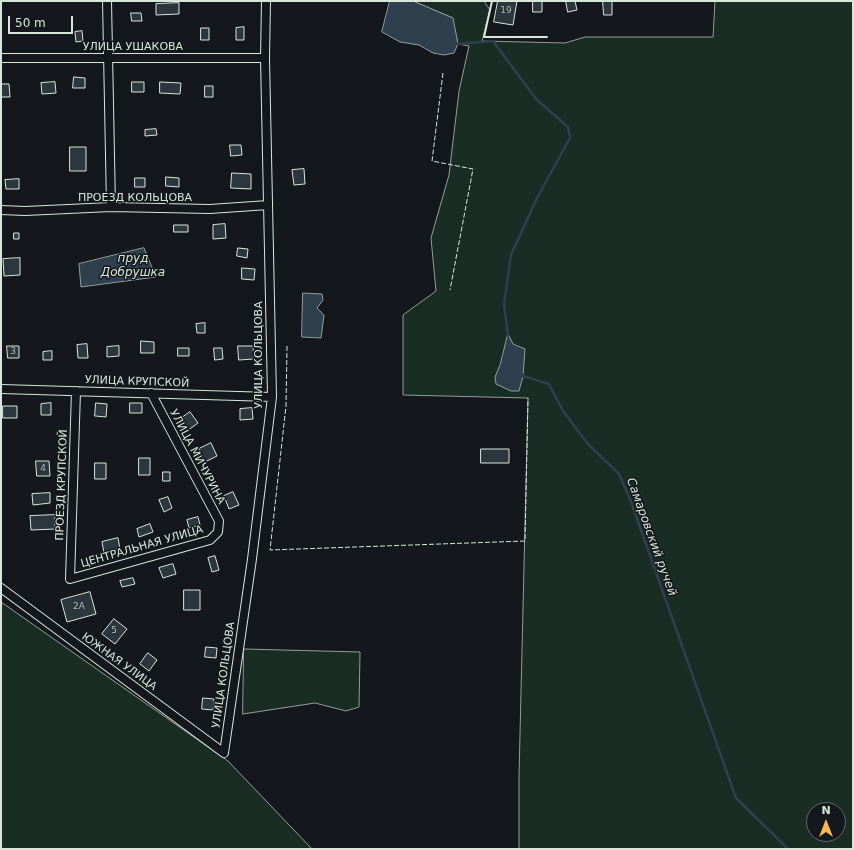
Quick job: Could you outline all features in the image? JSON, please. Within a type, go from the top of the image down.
[{"type":"street","points":[[107,1],[111,207]]},
{"type":"street","name":"УЛИЦА КОЛЬЦОВА","points":[[224,753],[252,559],[272,397],[265,58],[266,1]]},
{"type":"street","name":"УЛИЦА УШАКОВА","points":[[1,58],[265,58]]},
{"type":"street","name":"ПРОЕЗД КОЛЬЦОВА","points":[[1,210],[26,211],[111,207],[210,209],[268,205]]},
{"type":"street","name":"УЛИЦА КРУПСКОЙ","points":[[1,389],[272,397]]},
{"type":"street","name":"ПРОЕЗД КРУПСКОЙ","points":[[70,579],[76,391]]},
{"type":"street","name":"УЛИЦА МИЧУРИНА","points":[[151,394],[219,521],[218,532]]},
{"type":"street","name":"ЦЕНТРАЛЬНАЯ УЛИЦА","points":[[70,579],[210,540],[218,532]]},
{"type":"street","name":"ЮЖНАЯ УЛИЦА","points":[[1,588],[224,753]]},
{"type":"green space","points":[[413,1],[484,1],[490,10],[482,41],[565,43],[585,37],[713,37],[715,1],[853,1],[853,849],[519,849],[519,776],[528,398],[403,395],[403,315],[436,291],[431,238],[449,175],[459,91],[469,46],[458,44],[452,18]]},
{"type":"green space","points":[[1,602],[228,761],[312,849],[1,849]]},
{"type":"green space","points":[[244,649],[360,652],[359,707],[346,711],[315,703],[243,714]]},
{"type":"water","points":[[390,1],[413,1],[453,18],[458,44],[454,53],[444,55],[433,53],[419,45],[400,42],[382,32]]},
{"type":"water","name":"пруд Добрушка","points":[[144,248],[156,277],[81,287],[79,264]]},
{"type":"water","points":[[303,293],[322,294],[323,300],[317,308],[324,315],[321,338],[302,337]]},
{"type":"water","points":[[508,334],[513,344],[525,349],[523,376],[519,391],[511,391],[496,384],[495,377],[500,365]]},
{"type":"building","points":[[498,1],[517,1],[513,25],[494,22]]},
{"type":"building","points":[[533,1],[542,1],[542,12],[533,12]]},
{"type":"building","points":[[566,1],[575,1],[577,10],[568,12]]},
{"type":"building","points":[[603,1],[612,1],[612,15],[604,15]]},
{"type":"building","points":[[179,3],[179,14],[156,15],[156,4]]},
{"type":"building","points":[[131,13],[141,13],[142,21],[132,21]]},
{"type":"building","points":[[244,27],[244,40],[236,40],[236,28]]},
{"type":"building","points":[[201,28],[209,28],[209,40],[201,40]]},
{"type":"building","points":[[82,31],[83,41],[76,42],[75,32]]},
{"type":"building","points":[[74,77],[85,78],[85,88],[73,88]]},
{"type":"building","points":[[55,82],[56,93],[42,94],[41,83]]},
{"type":"building","points":[[132,82],[144,82],[144,92],[132,92]]},
{"type":"building","points":[[160,82],[181,83],[180,94],[160,93]]},
{"type":"building","points":[[1,84],[9,84],[10,97],[1,97]]},
{"type":"building","points":[[205,86],[213,86],[213,97],[205,97]]},
{"type":"building","points":[[156,129],[157,135],[145,136],[145,130]]},
{"type":"building","points":[[230,145],[241,145],[242,155],[231,156]]},
{"type":"building","points":[[70,147],[86,147],[86,171],[70,171]]},
{"type":"building","points":[[304,169],[305,184],[294,185],[292,170]]},
{"type":"building","points":[[232,173],[251,174],[251,189],[231,188]]},
{"type":"building","points":[[166,177],[179,178],[179,187],[166,186]]},
{"type":"building","points":[[135,178],[145,178],[145,187],[135,187]]},
{"type":"building","points":[[19,179],[19,189],[6,189],[5,180]]},
{"type":"building","points":[[225,224],[226,238],[213,239],[213,225]]},
{"type":"building","points":[[174,225],[188,225],[188,232],[174,232]]},
{"type":"building","points":[[14,233],[19,233],[19,239],[14,239]]},
{"type":"building","points":[[238,248],[248,249],[247,258],[237,256]]},
{"type":"building","points":[[20,258],[20,275],[4,276],[3,259]]},
{"type":"building","points":[[242,268],[255,269],[254,280],[242,279]]},
{"type":"building","points":[[205,323],[205,333],[197,333],[196,324]]},
{"type":"building","points":[[141,341],[154,342],[154,353],[141,353]]},
{"type":"building","points":[[87,344],[88,358],[78,358],[77,345]]},
{"type":"building","points":[[7,346],[19,346],[19,358],[8,358]]},
{"type":"building","points":[[119,346],[119,356],[107,357],[107,347]]},
{"type":"building","points":[[238,346],[253,346],[254,359],[239,360]]},
{"type":"building","points":[[178,348],[189,348],[189,356],[178,356]]},
{"type":"building","points":[[214,348],[222,348],[223,359],[215,360]]},
{"type":"building","points":[[52,351],[52,360],[43,360],[43,352]]},
{"type":"building","points":[[51,403],[51,415],[41,415],[41,404]]},
{"type":"building","points":[[96,403],[107,404],[106,417],[95,416]]},
{"type":"building","points":[[130,403],[142,403],[142,413],[130,413]]},
{"type":"building","points":[[3,406],[17,406],[17,418],[3,418]]},
{"type":"building","points":[[252,408],[253,419],[240,420],[240,409]]},
{"type":"building","points":[[190,412],[198,423],[187,431],[179,420]]},
{"type":"building","points":[[211,443],[217,456],[205,462],[199,449]]},
{"type":"building","points":[[481,449],[509,449],[509,463],[481,463]]},
{"type":"building","points":[[139,458],[150,458],[150,475],[139,475]]},
{"type":"building","points":[[36,461],[49,461],[50,476],[37,476]]},
{"type":"building","points":[[95,463],[106,463],[106,479],[95,479]]},
{"type":"building","points":[[163,472],[170,472],[170,481],[163,481]]},
{"type":"building","points":[[233,492],[239,505],[229,509],[224,496]]},
{"type":"building","points":[[50,493],[50,503],[33,505],[32,494]]},
{"type":"building","points":[[168,497],[172,508],[164,512],[159,500]]},
{"type":"building","points":[[55,515],[55,529],[31,530],[30,516]]},
{"type":"building","points":[[198,517],[200,525],[189,528],[187,520]]},
{"type":"building","points":[[150,524],[153,532],[139,537],[137,529]]},
{"type":"building","points":[[118,538],[120,549],[104,553],[102,542]]},
{"type":"building","points":[[215,556],[219,570],[212,572],[208,558]]},
{"type":"building","points":[[173,564],[176,574],[163,578],[159,568]]},
{"type":"building","points":[[133,578],[135,584],[122,587],[120,581]]},
{"type":"building","points":[[184,590],[200,590],[200,610],[184,610]]},
{"type":"building","points":[[90,592],[96,614],[67,622],[61,600]]},
{"type":"building","points":[[114,619],[127,629],[115,644],[102,634]]},
{"type":"building","points":[[206,647],[217,648],[216,658],[205,657]]},
{"type":"building","points":[[148,653],[157,660],[149,671],[140,664]]},
{"type":"building","points":[[203,698],[214,699],[213,710],[202,709]]},
{"type":"waterway","name":"Самаровский ручей","points":[[455,42],[458,44],[493,41],[536,99],[568,127],[570,138],[537,198],[511,255],[504,304],[508,336]]},
{"type":"waterway","name":"Самаровский ручей","points":[[522,374],[523,376],[549,384],[563,411],[588,444],[619,474],[630,499],[736,798],[788,849]]},
{"type":"fence","points":[[443,73],[432,161],[473,169],[450,290]]},
{"type":"fence","points":[[287,346],[286,406],[270,550],[525,541],[528,398]]},
{"type":"wall","points":[[492,1],[484,37],[547,37]]}]
